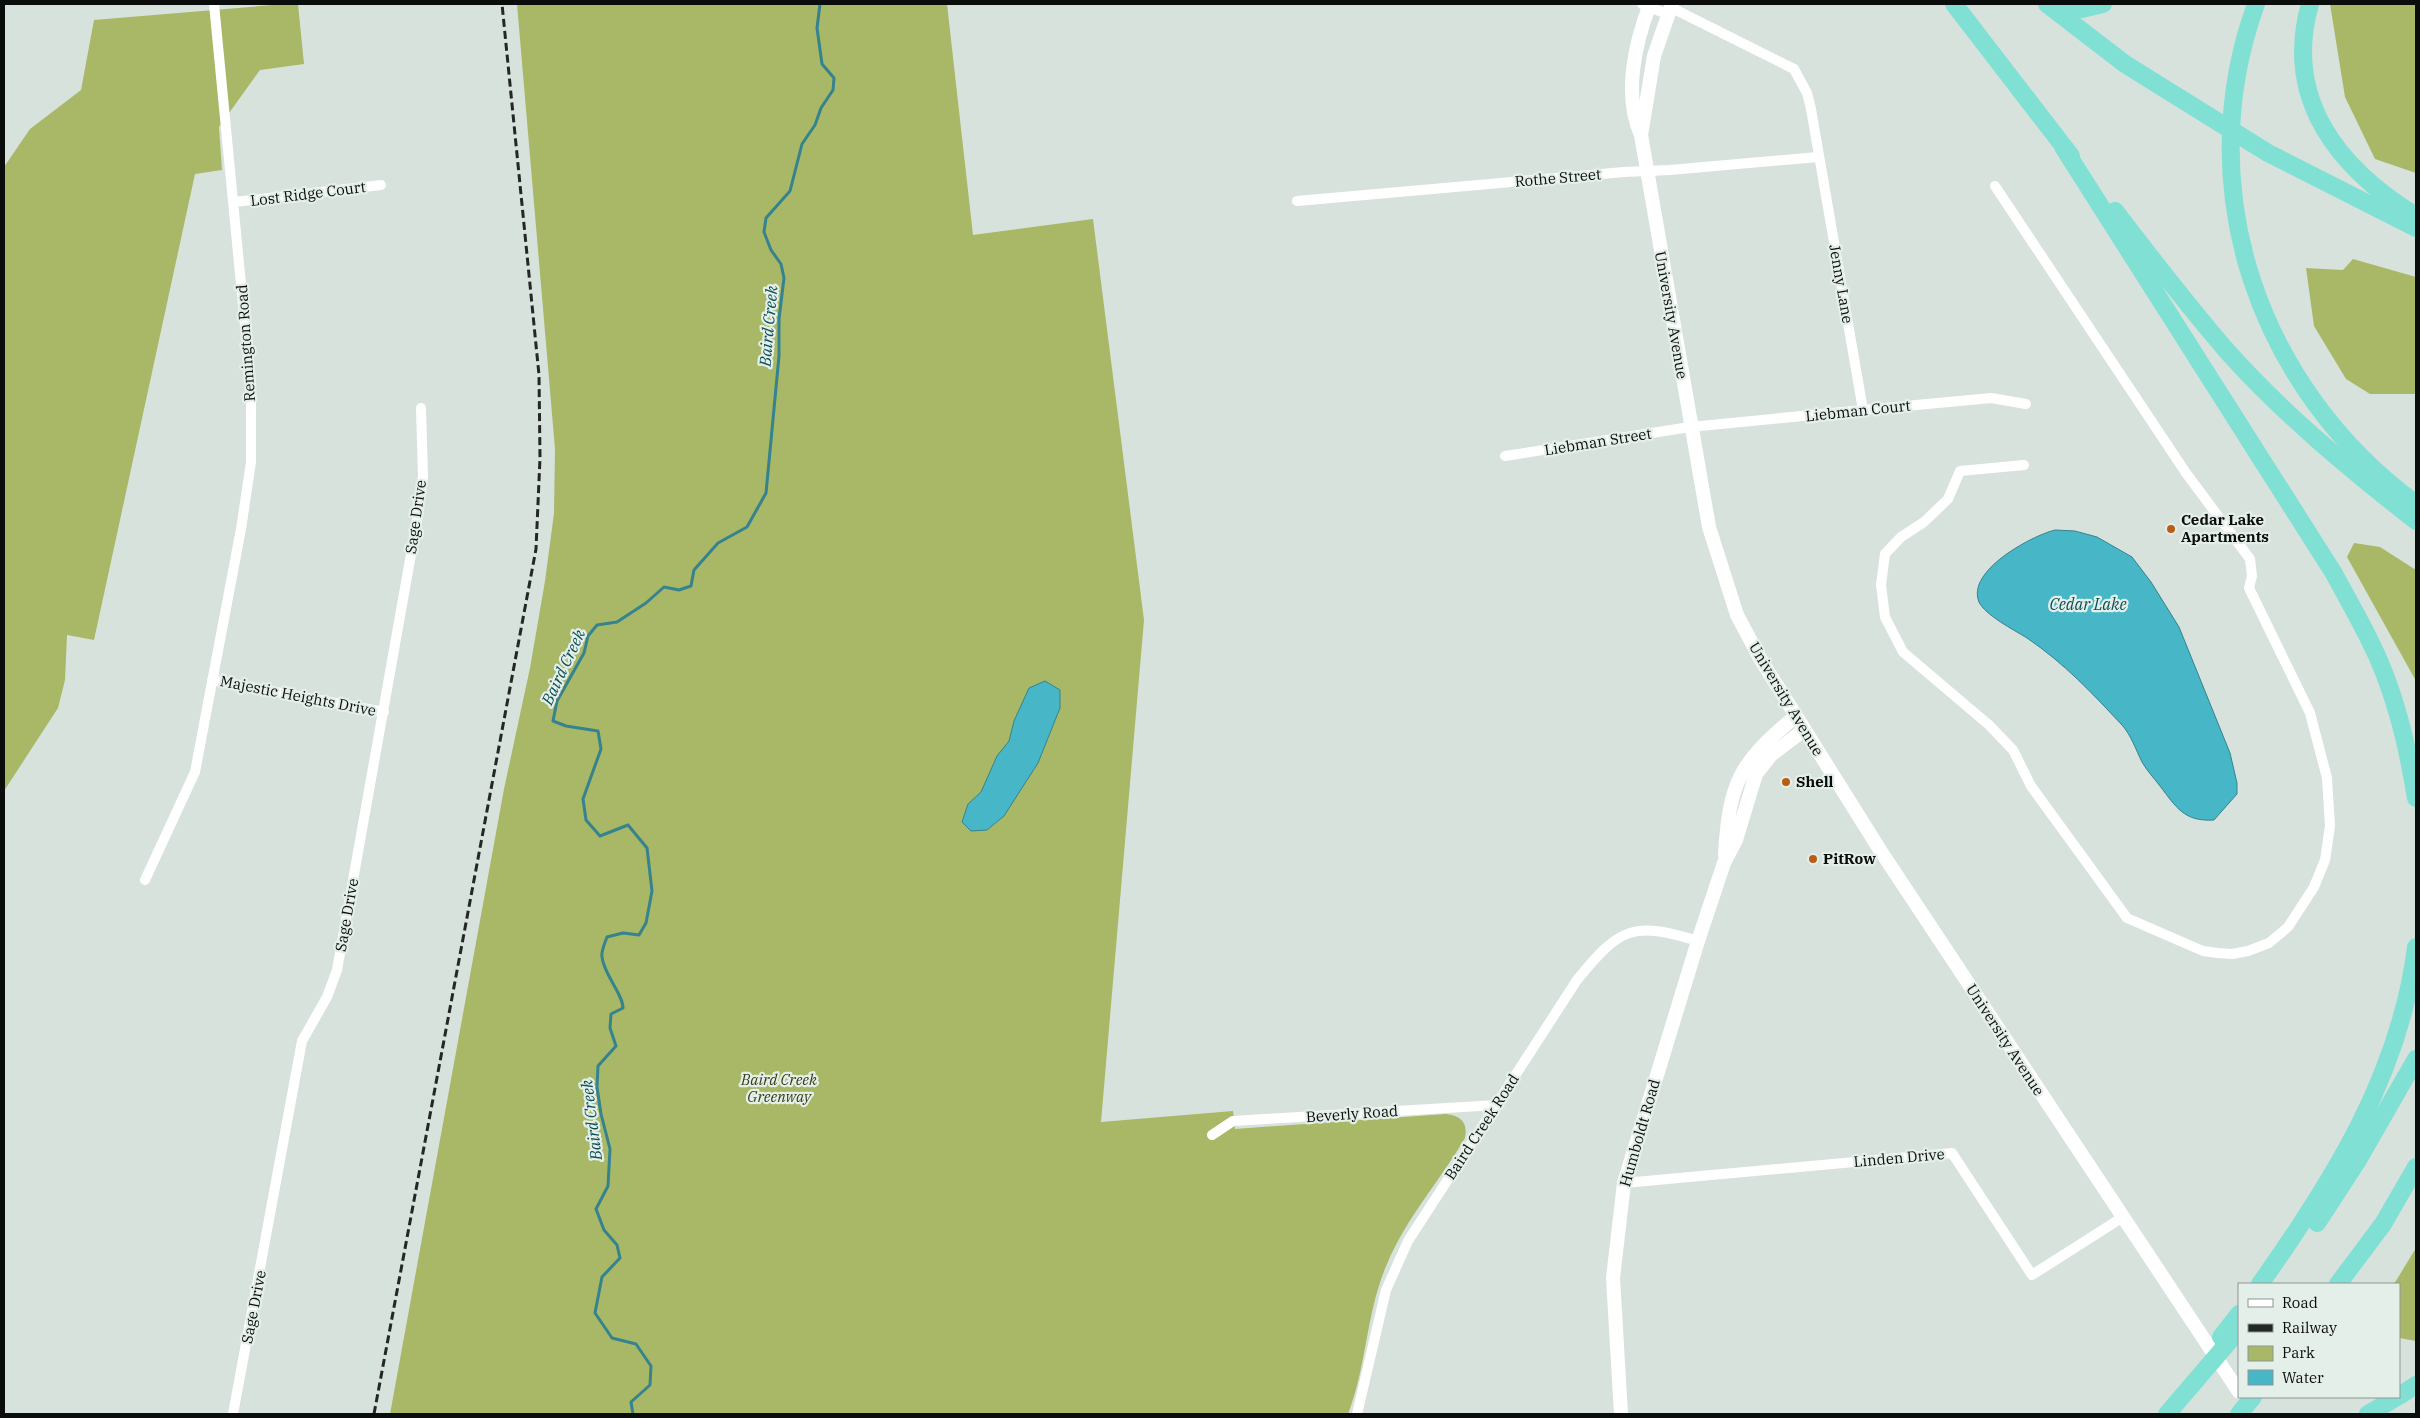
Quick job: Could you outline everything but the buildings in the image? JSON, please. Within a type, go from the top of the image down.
[{"type":"highway","points":[[1954,4],[2063,147],[2228,351],[2307,430],[2362,478],[2416,520]]},
{"type":"highway","points":[[2047,4],[2125,64],[2268,153],[2416,228]]},
{"type":"highway","points":[[2053,4],[2082,10],[2103,4]]},
{"type":"highway","points":[[2256,4],[2247,32],[2236,86],[2231,129],[2235,208],[2245,258],[2266,321],[2302,386],[2339,434],[2369,466],[2416,504]]},
{"type":"highway","points":[[2310,4],[2302,43],[2303,70],[2313,107],[2324,132],[2338,151],[2370,183],[2416,216]]},
{"type":"highway","points":[[2063,147],[2333,572],[2369,637],[2396,707],[2410,757],[2416,798]]},
{"type":"highway","points":[[2261,1283],[2315,1205],[2342,1161],[2370,1106],[2393,1049],[2410,983],[2416,946]]},
{"type":"highway","points":[[2275,1283],[2358,1160],[2416,1059]]},
{"type":"highway","points":[[2339,1283],[2383,1224],[2416,1167]]},
{"type":"highway","points":[[2167,1414],[2191,1387],[2196,1369],[2236,1325]]},
{"type":"highway","points":[[2400,1395],[2416,1385]]},
{"type":"highway","points":[[2239,1414],[2253,1398]]},
{"type":"highway","points":[[2368,1414],[2395,1398]]},
{"type":"main road","points":[[1641,135],[1635,119],[1633,89],[1638,44],[1647,5]]},
{"type":"main road","points":[[1641,135],[1654,56],[1670,8]]},
{"type":"main road","name":"University Avenue","points":[[1641,135],[1690,427],[1709,526],[1737,615],[1804,730],[1884,857],[2238,1390]]},
{"type":"main road","name":"Humboldt Road","points":[[1725,861],[1732,803],[1742,770],[1761,746],[1796,716]]},
{"type":"main road","name":"Humboldt Road","points":[[1622,1414],[1613,1278],[1624,1183],[1698,941],[1725,861],[1736,840],[1754,782],[1762,766],[1771,755],[1804,730]]},
{"type":"main road","points":[[2243,1398],[2253,1414]]},
{"type":"street","name":"Remington Road","points":[[145,880],[194,772],[241,529],[250,462],[251,388],[214,4]]},
{"type":"street","points":[[1647,5],[1670,8]]},
{"type":"street","name":"Jenny Lane","points":[[1670,8],[1794,69],[1807,93],[1812,109],[1818,157],[1863,410]]},
{"type":"street","name":"Rothe Street","points":[[1297,201],[1818,157]]},
{"type":"street","name":"Lost Ridge Court","points":[[234,202],[381,185]]},
{"type":"street","points":[[1995,186],[2186,473],[2250,559],[2252,576],[2249,588],[2310,713],[2327,778],[2330,826],[2326,860],[2314,887],[2288,927],[2269,943],[2248,951],[2232,954],[2203,952],[2128,918],[2031,786],[2013,750],[1989,724],[1903,652],[1884,617],[1881,585],[1885,554],[1901,537],[1924,522],[1948,499],[1960,471],[2024,466]]},
{"type":"street","name":"Liebman Court","points":[[1690,427],[1991,398],[2026,404]]},
{"type":"street","name":"Sage Drive","points":[[233,1414],[302,1041],[327,996],[337,970],[418,515],[422,476],[421,408]]},
{"type":"street","name":"Liebman Street","points":[[1505,456],[1690,427]]},
{"type":"street","name":"Majestic Heights Drive","points":[[212,680],[384,712]]},
{"type":"street","name":"Baird Creek Road","points":[[1357,1414],[1364,1394],[1378,1318],[1395,1267],[1408,1241],[1577,980],[1619,938],[1642,930],[1668,932],[1698,941]]},
{"type":"street","name":"Beverly Road","points":[[1212,1135],[1233,1121],[1496,1105]]},
{"type":"street","name":"Linden Drive","points":[[1624,1183],[1952,1153],[2032,1275],[2123,1217]]},
{"type":"green space","points":[[298,4],[304,64],[260,70],[219,127],[222,170],[195,174],[94,640],[67,635],[65,680],[58,708],[4,791],[4,167],[30,129],[81,90],[94,20]]},
{"type":"green space","name":"Baird Creek Greenway","points":[[517,4],[947,4],[973,235],[1093,219],[1144,620],[1101,1122],[1233,1111],[1235,1129],[1446,1114],[1456,1116],[1462,1121],[1466,1132],[1465,1138],[1413,1215],[1387,1264],[1370,1320],[1359,1377],[1348,1414],[390,1414],[504,789],[530,668],[545,581],[554,513],[555,449]]},
{"type":"green space","points":[[2330,4],[2416,4],[2416,173],[2375,159],[2345,97]]},
{"type":"green space","points":[[2353,259],[2416,277],[2416,394],[2370,394],[2346,379],[2314,326],[2306,268],[2343,270]]},
{"type":"green space","points":[[2354,543],[2380,547],[2416,570],[2416,681],[2347,557]]},
{"type":"green space","points":[[2416,1248],[2416,1341],[2400,1338],[2400,1283],[2395,1283]]},
{"type":"water","name":"Cedar Lake","points":[[2055,530],[2075,531],[2097,537],[2132,557],[2151,582],[2179,627],[2230,753],[2237,783],[2237,794],[2214,820],[2204,820],[2188,816],[2176,807],[2144,765],[2125,729],[2099,701],[2054,658],[2027,638],[1993,617],[1979,602],[1978,590],[1982,579],[1991,567],[2017,547],[2031,539]]},
{"type":"water","points":[[1045,681],[1060,690],[1060,708],[1038,763],[1004,816],[987,830],[971,831],[962,822],[968,804],[981,792],[997,756],[1009,741],[1014,721],[1029,688]]},
{"type":"waterway","name":"Baird Creek","points":[[633,1414],[631,1402],[650,1385],[651,1366],[636,1344],[612,1338],[595,1313],[602,1277],[620,1258],[617,1245],[604,1230],[596,1209],[608,1186],[610,1149],[601,1114],[597,1087],[598,1066],[616,1046],[610,1028],[611,1014],[623,1008],[620,997],[603,964],[603,950],[607,937],[623,933],[639,935],[646,923],[652,891],[647,848],[628,825],[600,836],[586,820],[583,799],[601,749],[598,731],[566,726],[553,721],[557,701],[584,653],[588,636],[597,625],[617,622],[646,603],[664,587],[679,590],[691,586],[694,570],[718,543],[747,527],[766,493],[779,356],[779,319],[784,278],[781,264],[771,250],[764,232],[766,218],[790,191],[802,144],[815,125],[821,108],[833,90],[834,78],[822,64],[817,28],[820,4]]},
{"type":"railway","points":[[374,1414],[536,549],[540,458],[539,375],[502,4]]},
{"type":"place","name":"Cedar Lake Apartments","points":[[2171,529]]},
{"type":"place","name":"Shell","points":[[1786,782]]},
{"type":"place","name":"PitRow","points":[[1813,859]]}]
